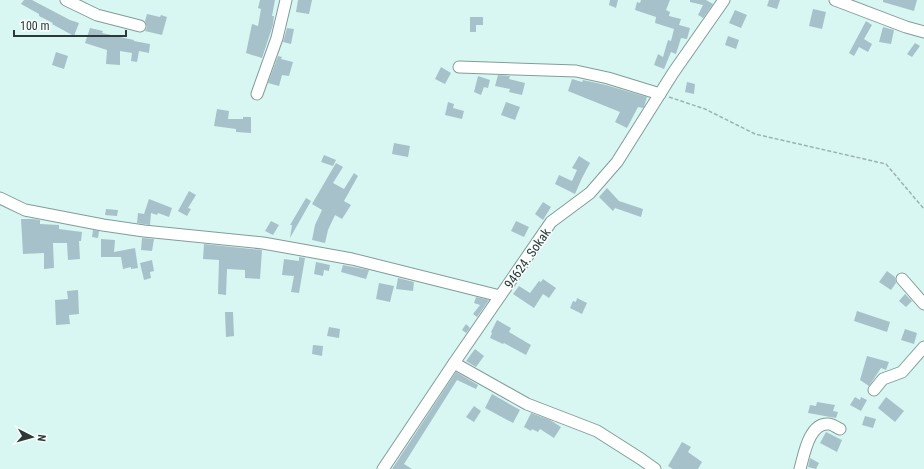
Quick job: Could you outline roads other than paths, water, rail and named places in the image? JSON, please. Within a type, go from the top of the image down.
[{"type":"street","points":[[66,0],[97,15],[140,26]]},
{"type":"street","points":[[257,94],[277,38],[286,0]]},
{"type":"street","name":"94624. Sokak","points":[[383,469],[551,222],[590,194],[617,162],[660,94],[724,0]]},
{"type":"street","points":[[834,0],[906,27],[924,32]]},
{"type":"street","points":[[459,67],[576,71],[608,78],[660,94]]},
{"type":"street","points":[[0,198],[25,210],[103,225],[144,231],[262,243],[352,259],[500,296]]},
{"type":"street","points":[[902,279],[924,304]]},
{"type":"street","points":[[874,390],[883,379],[902,372],[924,347]]},
{"type":"street","points":[[454,363],[527,404],[597,431],[642,459],[655,469]]},
{"type":"street","points":[[800,469],[810,435],[820,425],[830,424],[840,430]]}]
